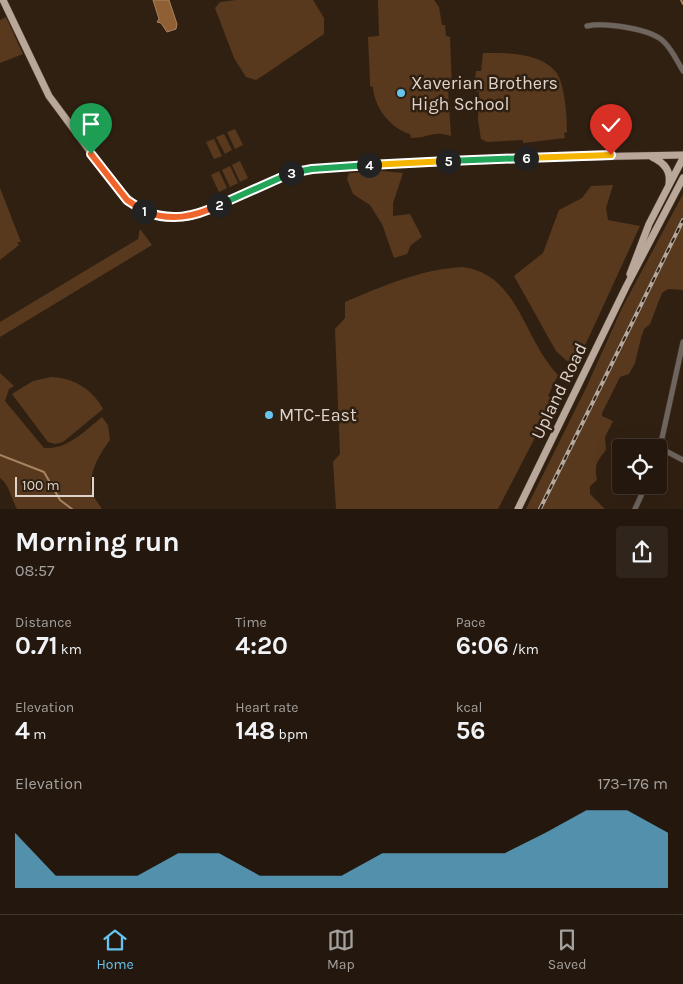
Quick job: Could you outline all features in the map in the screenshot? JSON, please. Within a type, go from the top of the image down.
[{"type":"main road","points":[[3,0],[40,80],[91,154],[127,200],[138,208],[164,217],[188,217],[199,214],[273,180],[308,169],[527,158],[650,155],[683,157]]},
{"type":"main road","points":[[650,155],[666,168],[669,174],[668,186]]},
{"type":"main road","name":"Upland Road","points":[[626,286],[642,239],[683,157]]},
{"type":"main road","name":"Upland Road","points":[[518,509],[626,286],[683,178]]},
{"type":"street","points":[[587,26],[608,25],[659,38],[669,48],[683,71]]},
{"type":"street","points":[[662,439],[681,361],[683,342]]},
{"type":"street","points":[[667,453],[683,460]]},
{"type":"street","points":[[635,509],[642,494]]},
{"type":"shaded area","points":[[153,0],[169,0],[177,24],[176,29],[167,32],[161,23],[157,22],[159,19]]},
{"type":"shaded area","points":[[236,0],[313,0],[324,18],[324,34],[256,80],[246,77],[234,58],[215,8],[220,2]]},
{"type":"shaded area","points":[[378,0],[434,0],[439,7],[442,25],[445,25],[446,36],[450,37],[452,88],[448,89],[451,136],[434,134],[411,138],[410,134],[396,127],[384,116],[376,102],[373,87],[370,86],[368,37],[379,36]]},
{"type":"shaded area","points":[[6,17],[23,54],[0,63],[0,20]]},
{"type":"shaded area","points":[[483,53],[532,57],[549,65],[556,72],[562,84],[565,101],[567,132],[564,133],[565,138],[523,143],[523,140],[487,142],[481,139],[478,120],[479,92],[474,91],[476,71],[481,71]]},
{"type":"shaded area","points":[[235,129],[243,145],[235,149],[227,132]]},
{"type":"shaded area","points":[[224,134],[232,150],[225,154],[216,137]]},
{"type":"shaded area","points":[[214,139],[222,156],[214,159],[206,142]]},
{"type":"shaded area","points":[[240,161],[248,178],[240,182],[232,165]]},
{"type":"shaded area","points":[[230,166],[238,183],[230,187],[222,170]]},
{"type":"shaded area","points":[[219,171],[227,188],[219,192],[211,175]]},
{"type":"shaded area","points":[[381,171],[403,173],[393,203],[393,216],[410,214],[422,237],[411,245],[407,254],[394,258],[382,224],[370,205],[353,194],[347,179],[349,173]]},
{"type":"shaded area","points":[[613,185],[606,208],[608,220],[640,226],[582,352],[574,360],[567,361],[556,351],[514,276],[543,253],[559,210],[582,198],[591,186]]},
{"type":"shaded area","points":[[0,188],[21,242],[17,242],[19,245],[0,260]]},
{"type":"shaded area","points":[[683,194],[683,290],[668,289],[662,293],[650,324],[644,329],[635,363],[629,374],[620,377],[602,413],[602,416],[613,421],[605,437],[606,450],[597,464],[597,480],[590,486],[590,494],[605,509],[526,509],[586,388],[622,308]]},
{"type":"shaded area","points":[[140,229],[152,245],[0,337],[0,322],[138,239]]},
{"type":"shaded area","points":[[463,267],[482,272],[497,282],[518,310],[536,344],[558,375],[548,396],[555,399],[498,509],[336,509],[333,462],[340,454],[335,329],[345,318],[345,302],[388,284],[417,275],[447,268]]},
{"type":"shaded area","points":[[0,373],[14,386],[9,389],[5,401],[44,448],[52,448],[68,443],[102,417],[108,425],[110,440],[102,451],[91,479],[93,494],[102,509],[17,509],[8,488],[0,478]]},
{"type":"shaded area","points":[[51,377],[75,382],[82,386],[99,402],[103,409],[63,442],[55,444],[48,442],[12,394],[33,381]]},
{"type":"waterway","points":[[681,0],[683,4]]},
{"type":"waterway","points":[[0,455],[44,472],[60,500],[72,509]]},
{"type":"railway","points":[[540,509],[683,220]]},
{"type":"place","name":"Xaverian Brothers High School","points":[[401,93]]},
{"type":"place","name":"MTC-East","points":[[269,415]]},
{"type":"route","points":[[91,154],[127,200],[151,214],[179,218],[199,214],[252,188],[287,174],[308,169],[413,162],[611,155]]}]
